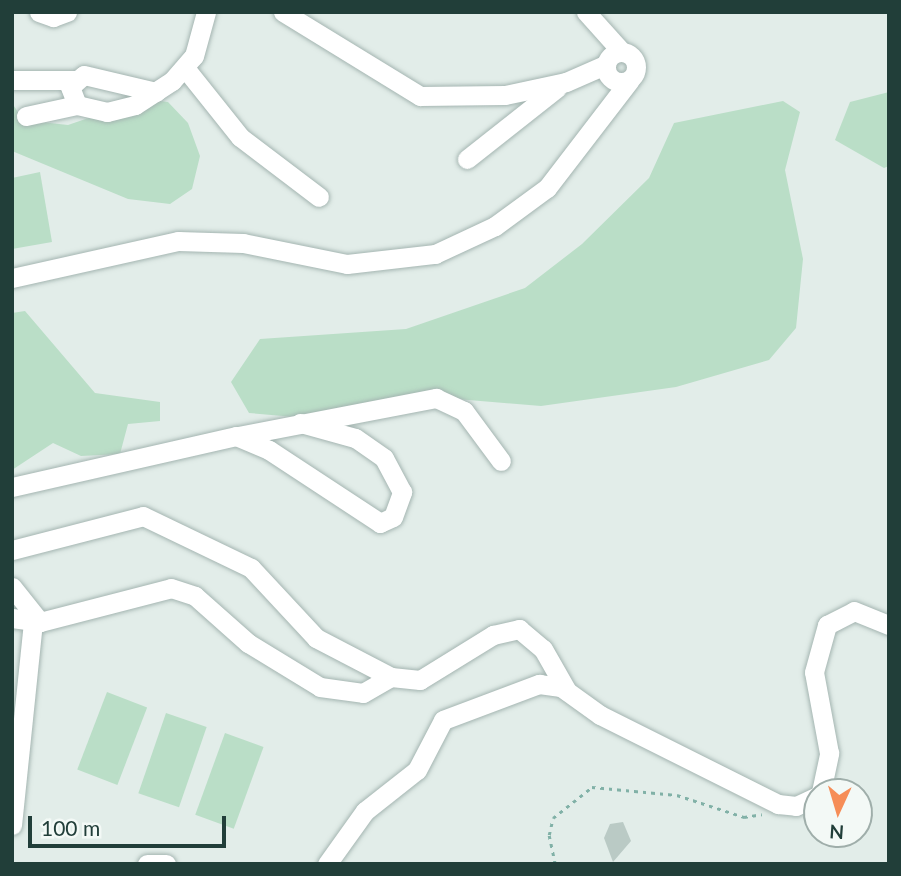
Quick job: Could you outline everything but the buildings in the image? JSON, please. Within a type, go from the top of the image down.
[{"type":"street","points":[[39,12],[53,18],[67,12]]},
{"type":"street","points":[[12,80],[77,97],[117,111],[156,92],[185,68],[206,12]]},
{"type":"street","points":[[12,278],[189,240],[243,243],[347,264],[435,254],[495,226],[547,188],[577,156],[605,108],[630,80],[635,60],[610,63],[566,82],[475,99],[419,96],[283,12]]},
{"type":"street","points":[[591,20],[618,82],[630,80]]},
{"type":"street","points":[[605,108],[610,63]]},
{"type":"street","points":[[185,68],[240,137],[319,197]]},
{"type":"street","points":[[77,97],[89,75],[98,81],[156,92]]},
{"type":"street","points":[[19,117],[77,97],[101,94],[98,81]]},
{"type":"street","points":[[467,159],[566,82]]},
{"type":"street","points":[[12,487],[236,436],[436,398],[464,411],[501,461]]},
{"type":"street","points":[[236,436],[269,450],[380,523],[393,517],[402,492],[384,458],[355,438],[300,423]]},
{"type":"street","points":[[12,550],[143,516],[251,568],[316,638],[391,677],[420,680],[493,635],[519,629],[544,649],[567,691]]},
{"type":"street","points":[[12,587],[36,623],[12,825]]},
{"type":"street","points":[[12,618],[36,623],[171,589],[195,596],[248,643],[320,687],[363,693],[391,677]]},
{"type":"street","points":[[824,778],[829,753],[814,672],[822,635],[832,619],[847,612],[869,613],[889,625]]},
{"type":"street","points":[[327,864],[365,811],[417,770],[433,733],[450,715],[540,684],[567,691],[600,715],[778,804],[796,806],[803,803]]},
{"type":"street","points":[[147,864],[166,864]]},
{"type":"path","points":[[555,864],[549,835],[553,818],[592,787],[677,795],[744,817],[778,804]]},
{"type":"green space","points":[[889,92],[889,166],[884,168],[835,140],[850,102]]},
{"type":"green space","points":[[144,99],[168,102],[188,123],[200,156],[192,189],[170,204],[128,199],[12,151],[12,103],[23,120],[68,125]]},
{"type":"green space","points":[[783,101],[800,112],[785,170],[803,259],[796,328],[769,360],[676,387],[541,406],[445,398],[306,418],[249,413],[231,382],[260,339],[406,329],[525,288],[582,244],[649,178],[674,123]]},
{"type":"green space","points":[[40,172],[52,242],[12,249],[12,178]]},
{"type":"green space","points":[[25,311],[95,393],[160,402],[160,421],[128,424],[120,454],[81,456],[53,443],[12,470],[12,313]]},
{"type":"green space","points":[[107,692],[147,707],[117,785],[77,769]]},
{"type":"green space","points":[[166,713],[207,727],[179,807],[138,793]]},
{"type":"green space","points":[[225,733],[264,747],[234,829],[195,815]]}]
